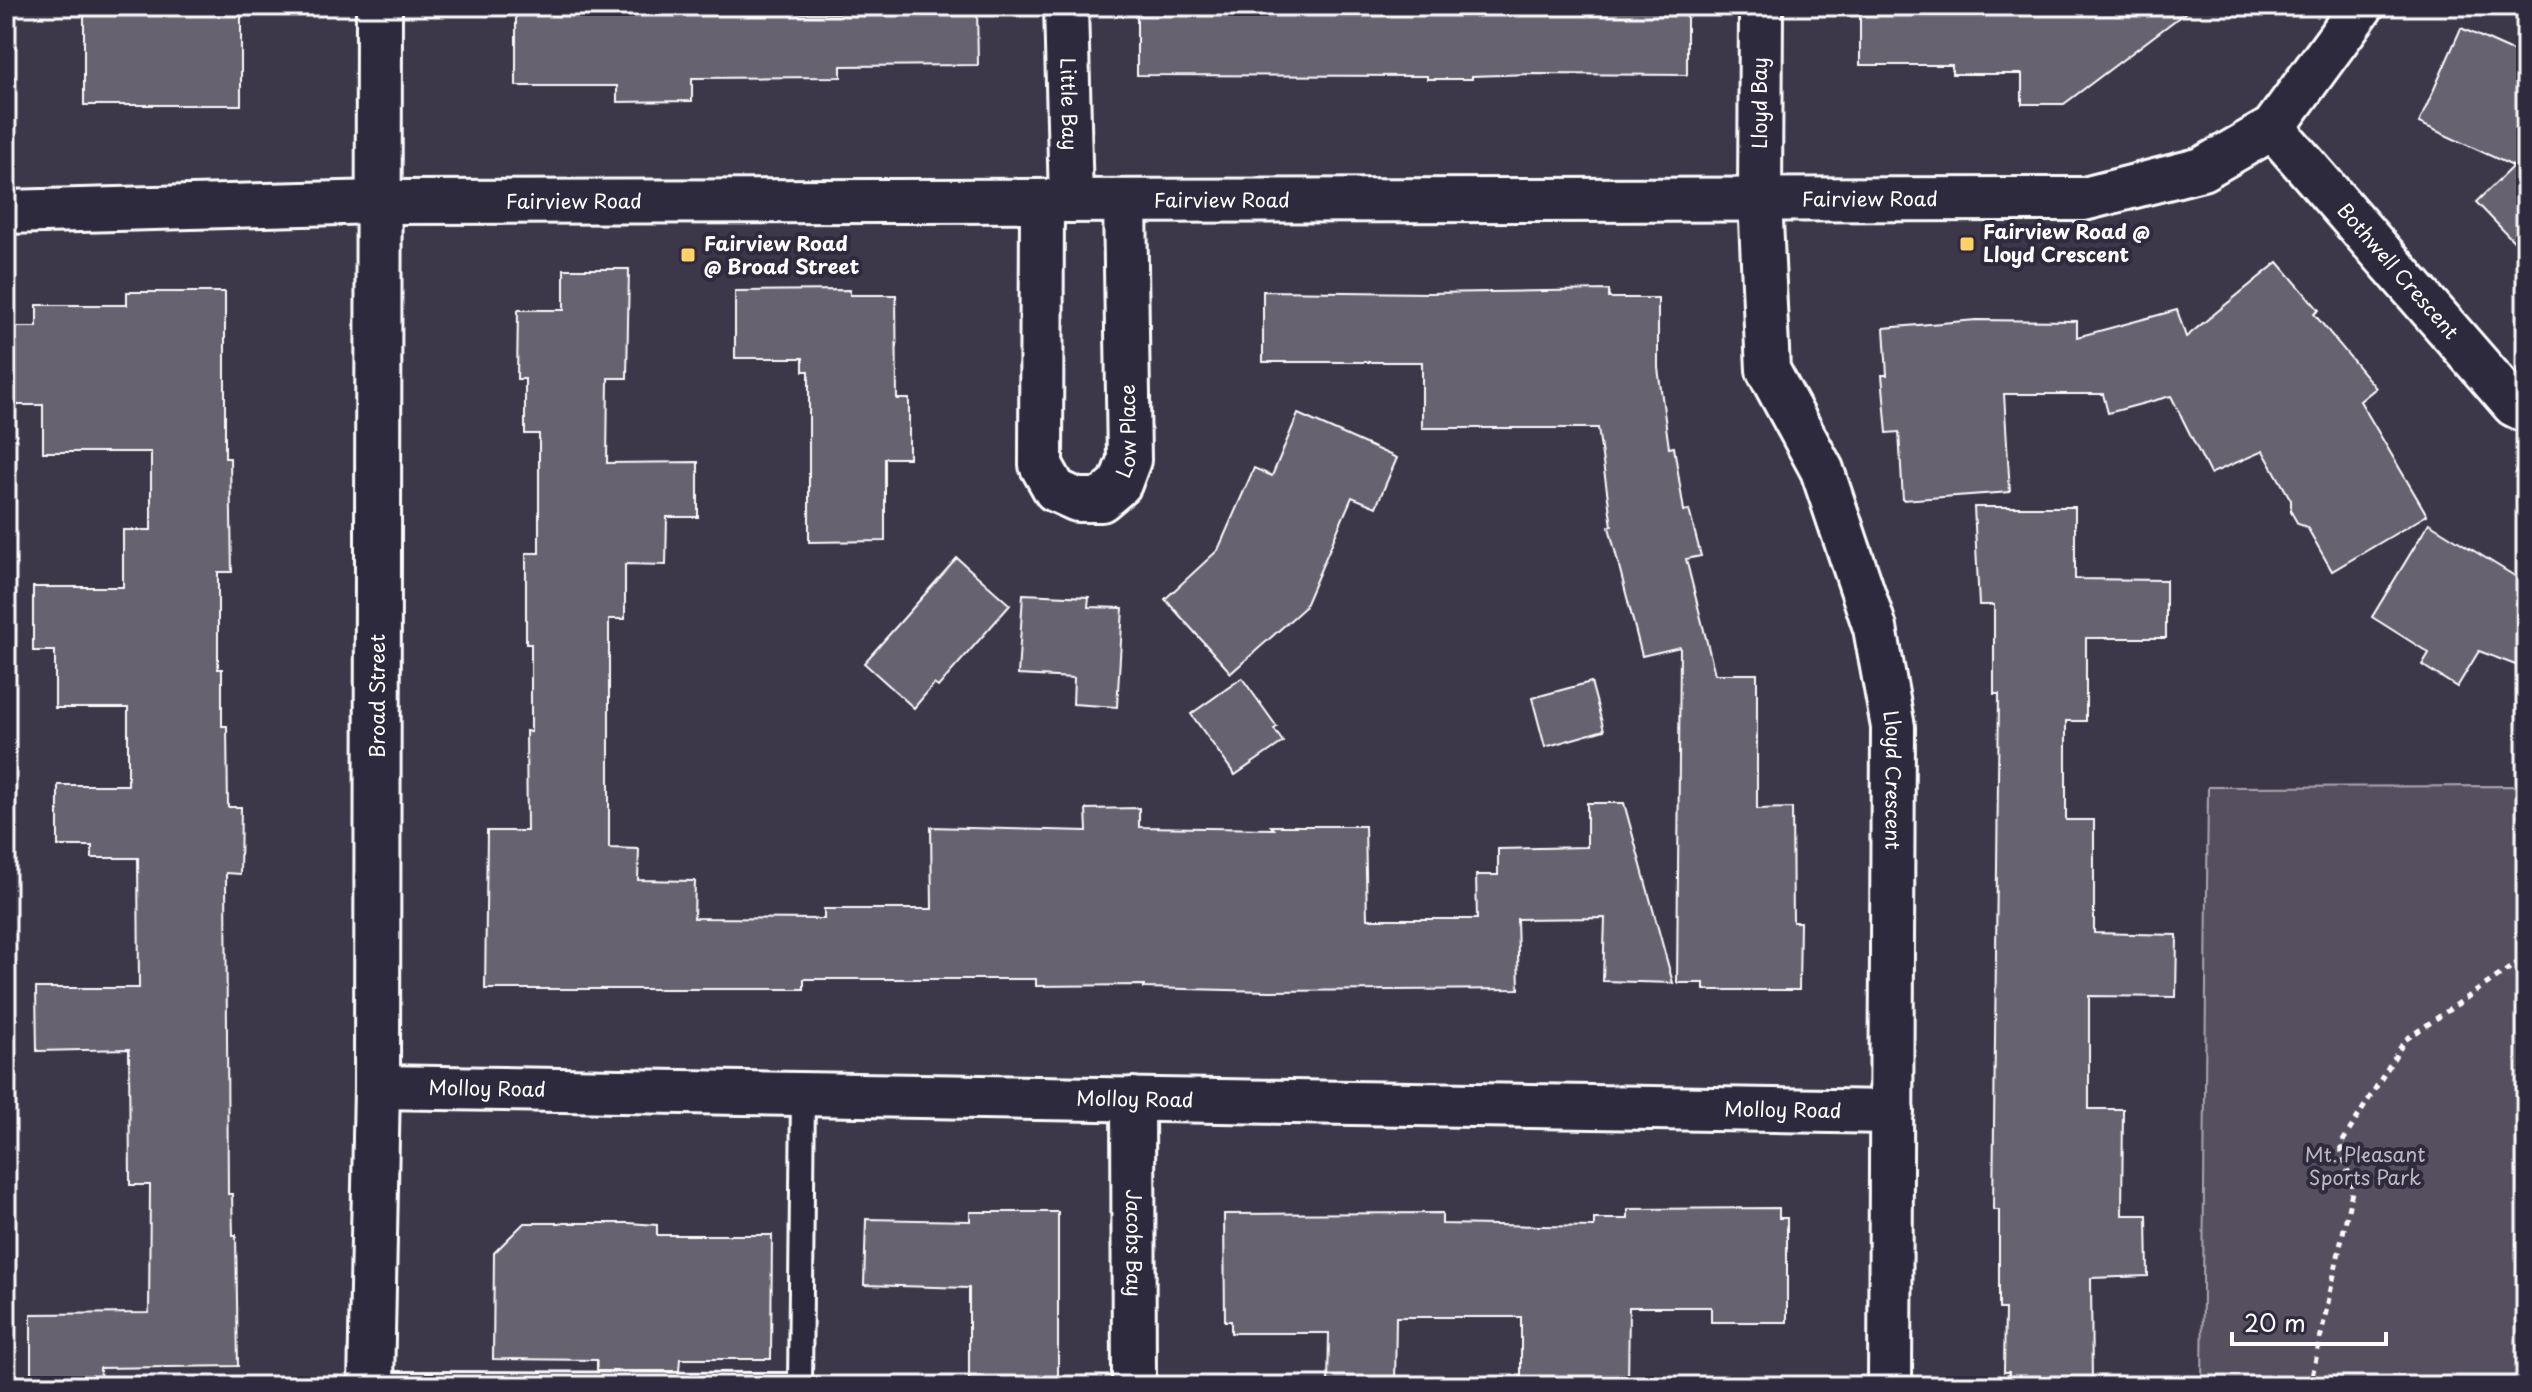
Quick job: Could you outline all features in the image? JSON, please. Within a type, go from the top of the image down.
[{"type":"street","name":"Broad Street","points":[[371,1385],[377,1087],[379,6]]},
{"type":"street","name":"Little Bay","points":[[1056,201],[1066,6]]},
{"type":"street","name":"Lloyd Bay","points":[[1760,199],[1761,6]]},
{"type":"street","name":"Fairview Road","points":[[6,212],[380,202],[2084,199],[2202,169],[2273,128],[2362,6]]},
{"type":"street","name":"Bothwell Crescent","points":[[2273,128],[2514,405],[2526,411]]},
{"type":"street","name":"Lloyd Crescent","points":[[1760,199],[1768,370],[1822,470],[1875,628],[1893,727],[1890,1386]]},
{"type":"street","name":"Low Place","points":[[1056,201],[1041,465],[1055,490],[1077,500],[1101,500],[1120,484],[1129,460],[1125,201]]},
{"type":"street","name":"Molloy Road","points":[[377,1087],[1892,1112]]},
{"type":"street","name":"Jacobs Bay","points":[[1133,1099],[1134,1386]]},
{"type":"lane","points":[[371,1385],[800,1385],[803,1094]]},
{"type":"path","points":[[2310,1386],[2353,1187],[2340,1146],[2405,1040],[2526,957]]},
{"type":"green space","name":"Mt. Pleasant Sports Park","points":[[2526,786],[2526,1386],[2202,1386],[2208,787]]},
{"type":"building","points":[[630,6],[797,6],[797,13],[885,13],[885,6],[977,6],[978,65],[841,66],[841,77],[692,78],[692,101],[617,102],[617,86],[516,86],[516,14],[630,13]]},
{"type":"building","points":[[1137,6],[1687,6],[1687,75],[1531,74],[1427,79],[1427,76],[1137,75]]},
{"type":"building","points":[[1860,6],[2194,6],[2064,104],[2022,104],[2022,74],[1952,74],[1952,65],[1860,65]]},
{"type":"building","points":[[84,13],[241,13],[241,105],[84,105]]},
{"type":"building","points":[[2461,28],[2526,57],[2526,254],[2476,202],[2513,166],[2419,123]]},
{"type":"building","points":[[2278,262],[2319,310],[2314,314],[2376,388],[2360,401],[2427,515],[2332,571],[2307,527],[2298,524],[2291,512],[2291,500],[2263,451],[2210,474],[2171,396],[2108,413],[2103,394],[2004,394],[2010,492],[1903,500],[1899,432],[1887,433],[1882,375],[1887,375],[1884,328],[1976,320],[2077,321],[2077,337],[2177,310],[2186,337]]},
{"type":"building","points":[[564,269],[629,269],[627,378],[608,378],[607,463],[698,462],[698,517],[667,517],[666,565],[625,564],[625,619],[609,619],[609,848],[639,849],[638,880],[695,881],[694,918],[824,919],[824,909],[932,909],[931,827],[1087,831],[1086,809],[1139,808],[1139,827],[1274,829],[1271,826],[1365,826],[1367,919],[1477,919],[1476,875],[1498,875],[1498,849],[1587,847],[1587,803],[1624,803],[1673,983],[1603,981],[1605,918],[1517,919],[1519,989],[1269,991],[1144,988],[1144,985],[1036,986],[1036,979],[804,979],[804,989],[485,989],[487,831],[527,831],[526,731],[531,732],[531,644],[526,644],[526,553],[539,553],[539,434],[525,434],[525,379],[517,379],[518,310],[564,310]]},
{"type":"building","points":[[850,290],[850,295],[896,295],[897,399],[909,399],[909,458],[885,458],[885,541],[809,542],[809,371],[803,371],[803,358],[735,358],[735,291]]},
{"type":"building","points":[[1609,290],[1609,298],[1658,298],[1658,368],[1669,448],[1674,447],[1684,511],[1689,510],[1701,556],[1686,559],[1715,674],[1757,674],[1757,809],[1792,808],[1793,922],[1800,922],[1799,990],[1704,990],[1704,983],[1677,983],[1680,647],[1642,656],[1609,527],[1612,526],[1598,428],[1422,428],[1422,362],[1263,362],[1263,291],[1429,293]]},
{"type":"building","points":[[127,292],[225,292],[225,458],[230,458],[232,572],[218,572],[218,669],[222,669],[222,726],[227,726],[228,807],[241,807],[240,874],[226,873],[228,1194],[232,1194],[233,1235],[236,1235],[238,1366],[100,1368],[101,1386],[31,1386],[31,1314],[149,1313],[150,1185],[130,1185],[129,1049],[37,1051],[36,988],[139,988],[138,858],[92,858],[92,846],[58,846],[58,785],[128,785],[128,708],[55,708],[55,651],[33,651],[33,587],[123,587],[123,530],[151,530],[151,452],[43,452],[43,405],[6,405],[6,327],[37,327],[37,305],[127,305]]},
{"type":"building","points":[[1298,414],[1397,458],[1376,507],[1352,497],[1304,608],[1231,673],[1165,599],[1218,550],[1254,468],[1272,476]]},
{"type":"building","points":[[1974,507],[2075,507],[2075,579],[2166,580],[2166,638],[2086,638],[2086,721],[2066,721],[2066,820],[2094,820],[2094,933],[2177,935],[2176,997],[2089,996],[2089,1109],[2123,1109],[2122,1215],[2147,1215],[2148,1276],[2091,1278],[2092,1386],[2008,1386],[2009,1372],[2004,1372],[2005,1309],[1999,1309],[1999,1210],[1993,1210],[1999,694],[1994,694],[1994,605],[1979,605]]},
{"type":"building","points":[[2429,523],[2526,583],[2526,669],[2479,651],[2457,687],[2422,665],[2429,653],[2372,617]]},
{"type":"building","points":[[957,558],[1010,605],[938,687],[934,684],[914,708],[864,663]]},
{"type":"building","points":[[1023,594],[1089,597],[1088,607],[1123,608],[1117,707],[1073,704],[1074,678],[1018,675]]},
{"type":"building","points":[[1242,678],[1277,727],[1274,729],[1283,742],[1235,775],[1191,714]]},
{"type":"building","points":[[1591,682],[1604,730],[1545,747],[1532,698]]},
{"type":"building","points":[[1779,1208],[1779,1218],[1787,1218],[1787,1322],[1711,1322],[1711,1307],[1629,1307],[1628,1386],[1521,1385],[1521,1317],[1396,1317],[1395,1386],[1328,1386],[1329,1333],[1231,1333],[1231,1321],[1225,1321],[1224,1214],[1442,1213],[1442,1224],[1594,1227],[1594,1219],[1628,1219],[1628,1209]]},
{"type":"building","points":[[970,1212],[1058,1212],[1058,1386],[969,1386],[969,1288],[864,1285],[866,1219],[970,1221]]},
{"type":"building","points":[[524,1223],[657,1225],[657,1235],[772,1235],[771,1359],[680,1359],[679,1371],[597,1371],[597,1360],[493,1359],[494,1253]]},
{"type":"place","name":"Fairview Road @ Lloyd Crescent","points":[[1967,244]]},
{"type":"place","name":"Fairview Road @ Broad Street","points":[[688,255]]}]
